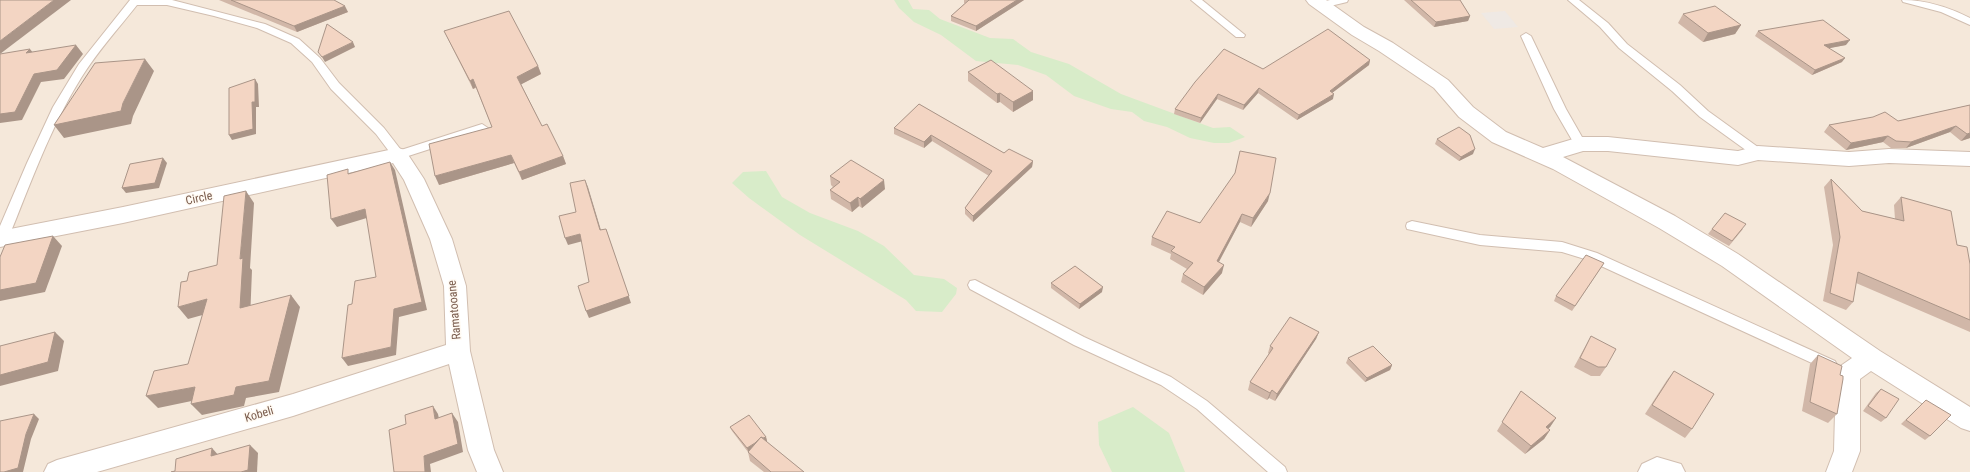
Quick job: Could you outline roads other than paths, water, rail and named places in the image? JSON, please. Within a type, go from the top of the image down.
[{"type":"street","points":[[1319,3],[1358,31],[1386,47],[1441,84],[1466,112],[1499,137],[1602,186],[1667,222],[1730,260],[1871,358],[1970,420]]},
{"type":"street","points":[[1540,156],[1569,149],[1580,144],[1608,144],[1738,158],[1758,153],[1848,159],[1889,156],[1970,159]]},
{"type":"street","name":"Circle","points":[[0,239],[123,215],[398,156]]},
{"type":"street","name":"Ramatooane","points":[[398,156],[414,179],[443,246],[455,286],[458,351],[481,450],[490,472]]},
{"type":"street","name":"Kobeli","points":[[57,472],[292,404],[458,351]]},
{"type":"street","points":[[1839,472],[1846,451],[1848,374],[1871,358]]},
{"type":"street","points":[[1651,472],[1656,469],[1672,472]]},
{"type":"lane","points":[[1196,0],[1240,35]]},
{"type":"lane","points":[[1319,3],[1343,0]]},
{"type":"lane","points":[[1573,0],[1604,25],[1623,46],[1676,88],[1704,114],[1758,153]]},
{"type":"lane","points":[[1907,0],[1945,10],[1970,22]]},
{"type":"lane","points":[[0,239],[37,152],[69,88],[91,56],[134,2],[167,2],[210,12],[261,26],[295,41],[316,60],[335,86],[380,131],[398,156],[482,128]]},
{"type":"lane","points":[[1526,36],[1560,110],[1580,144]]},
{"type":"lane","points":[[1412,226],[1480,240],[1562,247],[1592,256],[1667,289],[1848,374]]},
{"type":"lane","points":[[976,285],[1079,341],[1166,382],[1202,405],[1279,472]]}]
